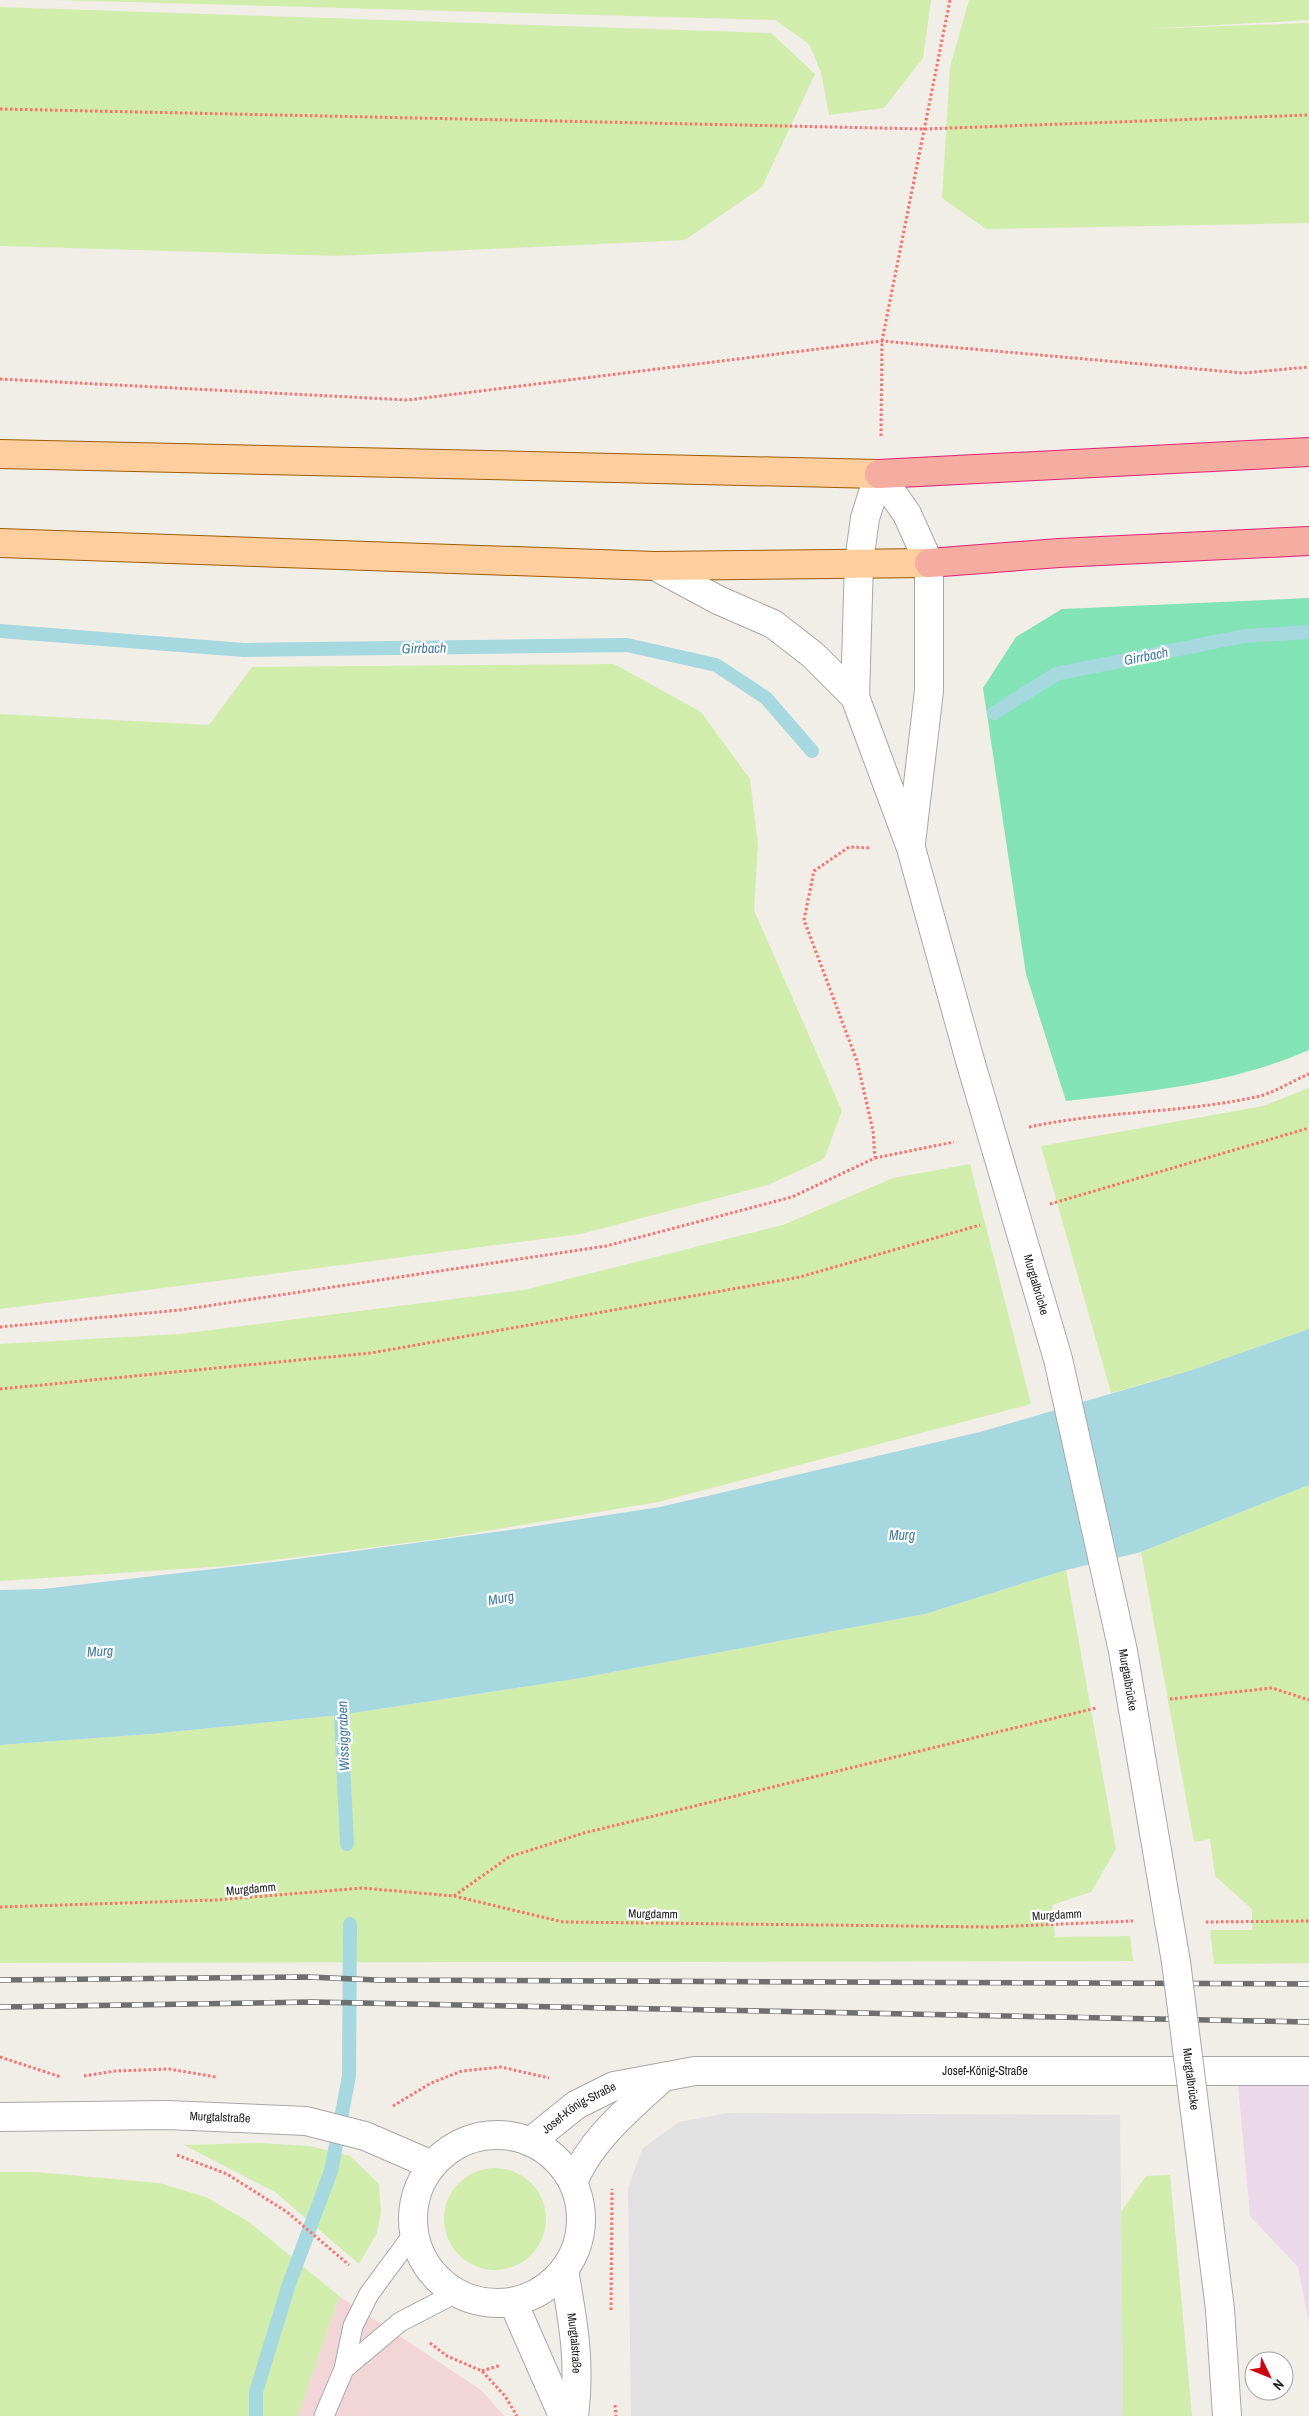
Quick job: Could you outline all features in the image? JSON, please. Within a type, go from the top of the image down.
[{"type":"highway","points":[[879,474],[1309,452]]},
{"type":"highway","points":[[928,563],[1059,553],[1309,541]]},
{"type":"main road","points":[[0,454],[879,474]]},
{"type":"main road","points":[[0,543],[655,566],[859,562],[928,563]]},
{"type":"street","points":[[855,697],[859,562],[865,518],[879,474]]},
{"type":"street","points":[[879,474],[907,514],[928,563],[929,691],[911,848]]},
{"type":"street","points":[[655,566],[718,600],[773,624],[813,655],[855,697]]},
{"type":"street","name":"Murgtalbrücke","points":[[855,697],[911,848],[971,1064],[1058,1359],[1123,1650],[1176,1962],[1220,2309],[1227,2416]]},
{"type":"street","name":"Josef-König-Straße","points":[[530,2142],[576,2105],[614,2086],[695,2071],[1309,2071]]},
{"type":"street","name":"Josef-König-Straße","points":[[573,2182],[581,2162],[605,2131],[662,2078]]},
{"type":"street","name":"Murgtalstraße","points":[[0,2117],[167,2114],[306,2121],[365,2136],[432,2165]]},
{"type":"street","points":[[497,2134],[530,2142],[555,2158],[573,2182],[581,2216],[579,2235],[574,2253],[564,2270],[550,2284],[532,2295],[513,2302],[483,2302],[456,2293],[441,2282],[428,2268],[419,2251],[414,2233],[413,2209],[420,2186],[432,2165],[446,2152],[462,2143],[479,2137],[497,2134]]},
{"type":"street","name":"Murgtalstraße","points":[[564,2270],[576,2339],[578,2385],[574,2416]]},
{"type":"street","points":[[513,2302],[563,2416]]},
{"type":"lane","points":[[324,2416],[344,2369],[353,2326],[369,2294],[414,2233]]},
{"type":"lane","points":[[344,2369],[400,2322],[456,2293]]},
{"type":"path","points":[[879,474],[882,341],[950,0]]},
{"type":"path","points":[[0,109],[924,130],[1309,115]]},
{"type":"path","points":[[0,379],[408,400],[882,341],[1243,373],[1309,368]]},
{"type":"path","points":[[875,1158],[873,1131],[857,1061],[804,920],[814,871],[849,847],[911,848]]},
{"type":"path","points":[[1022,1128],[1070,1118],[1150,1112],[1258,1096],[1309,1074]]},
{"type":"path","points":[[1040,1207],[1309,1128]]},
{"type":"path","points":[[0,1327],[180,1310],[606,1246],[792,1198],[875,1158],[963,1140]]},
{"type":"path","points":[[0,1390],[371,1353],[800,1277],[983,1224]]},
{"type":"path","points":[[1165,1700],[1272,1688],[1309,1700]]},
{"type":"path","points":[[454,1896],[509,1857],[584,1833],[1098,1707]]},
{"type":"path","name":"Murgdamm","points":[[0,1907],[216,1900],[362,1888],[454,1896],[563,1922],[993,1927],[1141,1921]]},
{"type":"path","points":[[1200,1922],[1309,1921]]},
{"type":"path","points":[[0,2058],[67,2079]]},
{"type":"path","points":[[175,2154],[226,2174],[287,2212],[349,2265]]},
{"type":"path","points":[[400,2322],[447,2356],[482,2371],[505,2396],[517,2416]]},
{"type":"shaded area","points":[[1309,2084],[1309,2323],[1298,2267],[1250,2216],[1238,2085]]},
{"type":"shaded area","points":[[728,2113],[1120,2115],[1123,2416],[631,2416],[628,2188],[642,2149],[679,2122]]},
{"type":"shaded area","points":[[339,2296],[481,2390],[504,2416],[298,2416]]},
{"type":"green space","points":[[54,0],[931,0],[923,58],[884,108],[829,115],[821,72],[809,44],[775,20]]},
{"type":"green space","points":[[969,0],[1309,0],[1309,20],[1144,29],[1309,23],[1309,223],[986,229],[942,198],[950,67]]},
{"type":"green space","points":[[0,7],[771,33],[815,74],[762,187],[685,240],[337,256],[0,246]]},
{"type":"green space","points":[[1309,598],[1309,1050],[1280,1062],[1220,1078],[1159,1089],[1066,1101],[1026,974],[983,688],[1016,637],[1062,609]]},
{"type":"green space","points":[[614,664],[701,712],[750,779],[758,845],[754,910],[842,1111],[824,1159],[768,1185],[581,1234],[0,1309],[0,714],[209,725],[252,667]]},
{"type":"green space","points":[[1309,1088],[1309,1329],[1192,1370],[1111,1393],[1041,1146],[1263,1106]]},
{"type":"green space","points":[[970,1164],[1031,1404],[658,1502],[445,1538],[226,1566],[0,1581],[0,1344],[180,1334],[524,1290],[783,1225],[893,1178]]},
{"type":"green space","points":[[1309,1485],[1309,1963],[1214,1964],[1210,1930],[1252,1930],[1252,1909],[1215,1876],[1210,1839],[1194,1842],[1141,1552]]},
{"type":"green space","points":[[1066,1570],[1116,1849],[1091,1892],[1052,1905],[1055,1937],[1130,1936],[1133,1961],[0,1963],[0,1745],[151,1734],[340,1715],[575,1679],[925,1614]]},
{"type":"green space","points":[[259,2143],[310,2146],[350,2156],[379,2184],[381,2211],[377,2233],[359,2264],[275,2192],[184,2145]]},
{"type":"green space","points":[[495,2168],[514,2172],[531,2183],[542,2200],[546,2219],[542,2238],[531,2255],[514,2266],[495,2270],[476,2266],[459,2255],[448,2238],[444,2219],[448,2200],[459,2183],[476,2172]]},
{"type":"green space","points":[[0,2172],[36,2172],[159,2183],[206,2197],[249,2222],[339,2296],[298,2416],[0,2416]]},
{"type":"green space","points":[[1170,2175],[1192,2416],[1123,2416],[1121,2212],[1146,2176]]},
{"type":"water","name":"Murg","points":[[1309,1329],[1309,1485],[1141,1552],[1066,1570],[925,1614],[575,1679],[340,1715],[151,1734],[0,1745],[0,1590],[43,1589],[282,1561],[510,1530],[660,1507],[980,1432],[1192,1370]]},
{"type":"waterway","name":"Girrbach","points":[[0,631],[244,650],[627,645],[716,665],[766,698],[812,751]]},
{"type":"waterway","name":"Girrbach","points":[[994,713],[1056,674],[1244,636],[1309,632]]},
{"type":"waterway","name":"Wissiggraben","points":[[340,1697],[347,1844]]},
{"type":"waterway","points":[[256,2416],[256,2392],[289,2284],[331,2171],[349,2076],[350,1924]]},
{"type":"railway","points":[[0,1980],[308,1977],[377,1980],[1309,1984]]},
{"type":"railway","points":[[0,2007],[311,2002],[1309,2022]]}]
